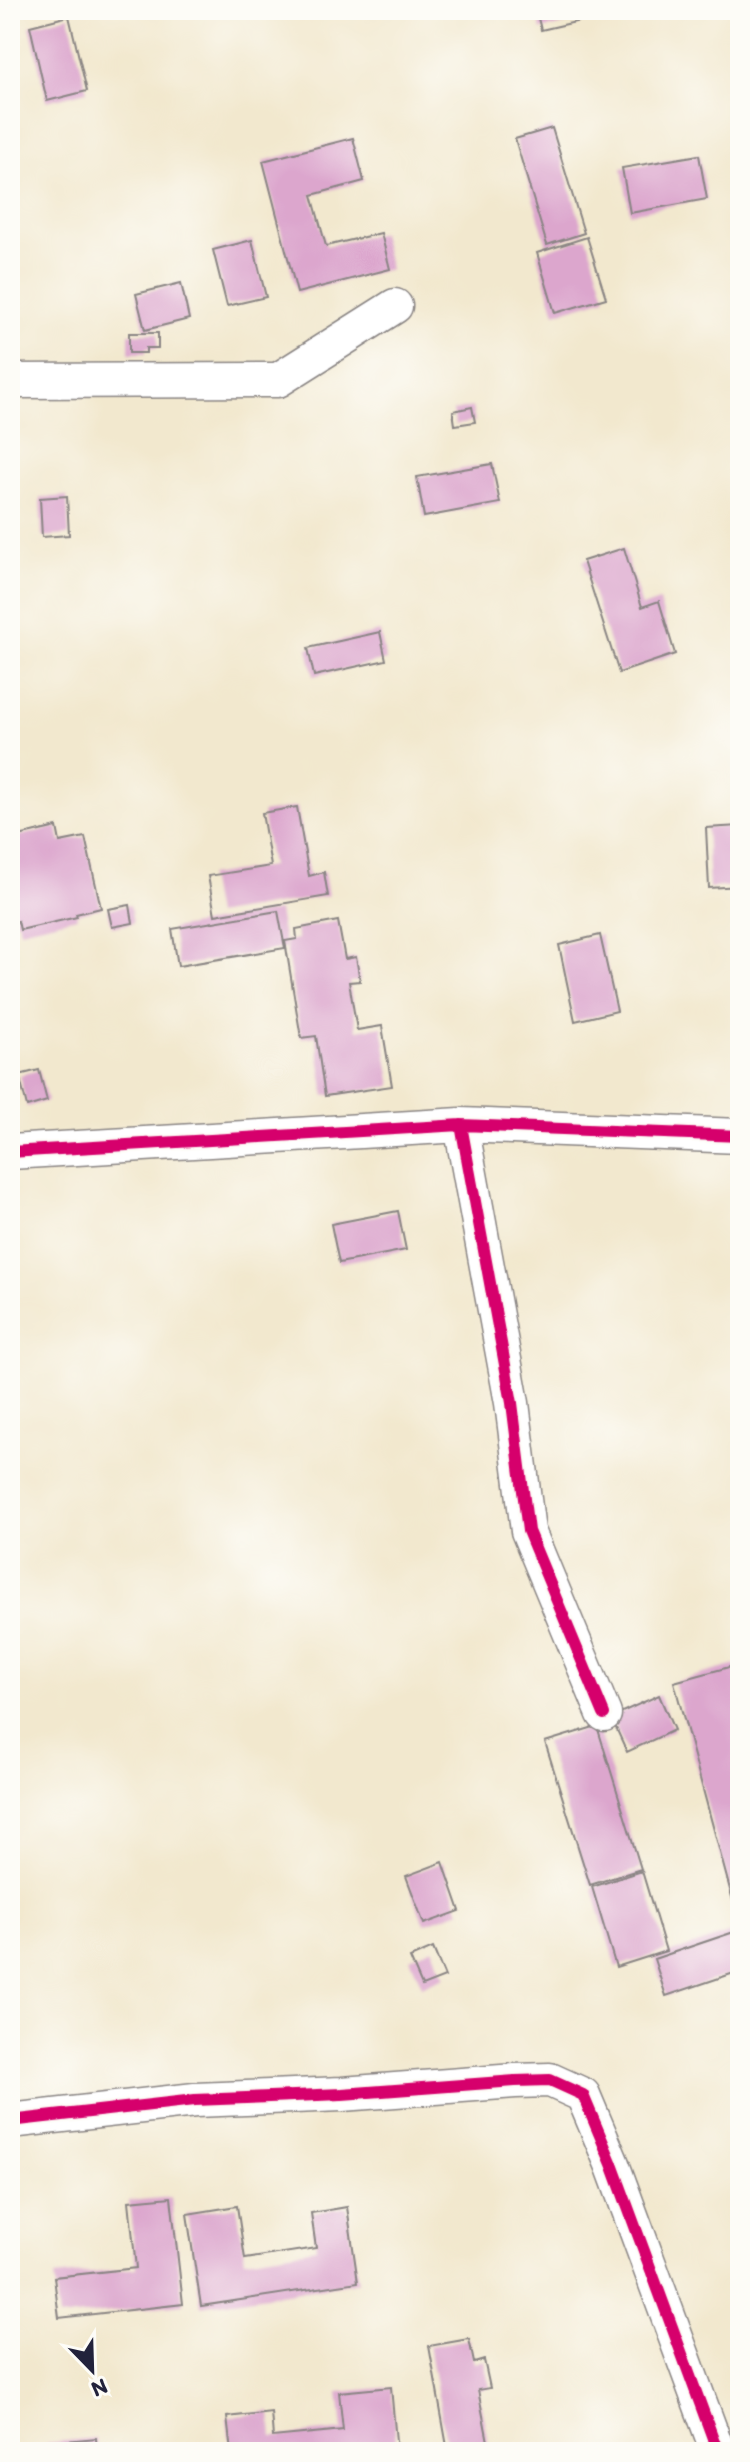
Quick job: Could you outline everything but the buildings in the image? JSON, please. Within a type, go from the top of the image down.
[{"type":"street","points":[[10,381],[278,380],[395,306]]},
{"type":"street","points":[[10,1152],[461,1125],[740,1136]]},
{"type":"street","points":[[461,1125],[512,1403],[528,1531],[604,1714]]},
{"type":"street","points":[[10,2121],[195,2100],[342,2094],[515,2081],[550,2080],[583,2095],[612,2164],[718,2452]]},
{"type":"cycle path","points":[[461,1125],[512,1403],[528,1531],[604,1714]]},
{"type":"cycle path","points":[[10,1152],[461,1125],[740,1136]]},
{"type":"cycle path","points":[[10,2121],[195,2100],[342,2094],[515,2081],[550,2080],[583,2095],[612,2164],[718,2452]]}]
